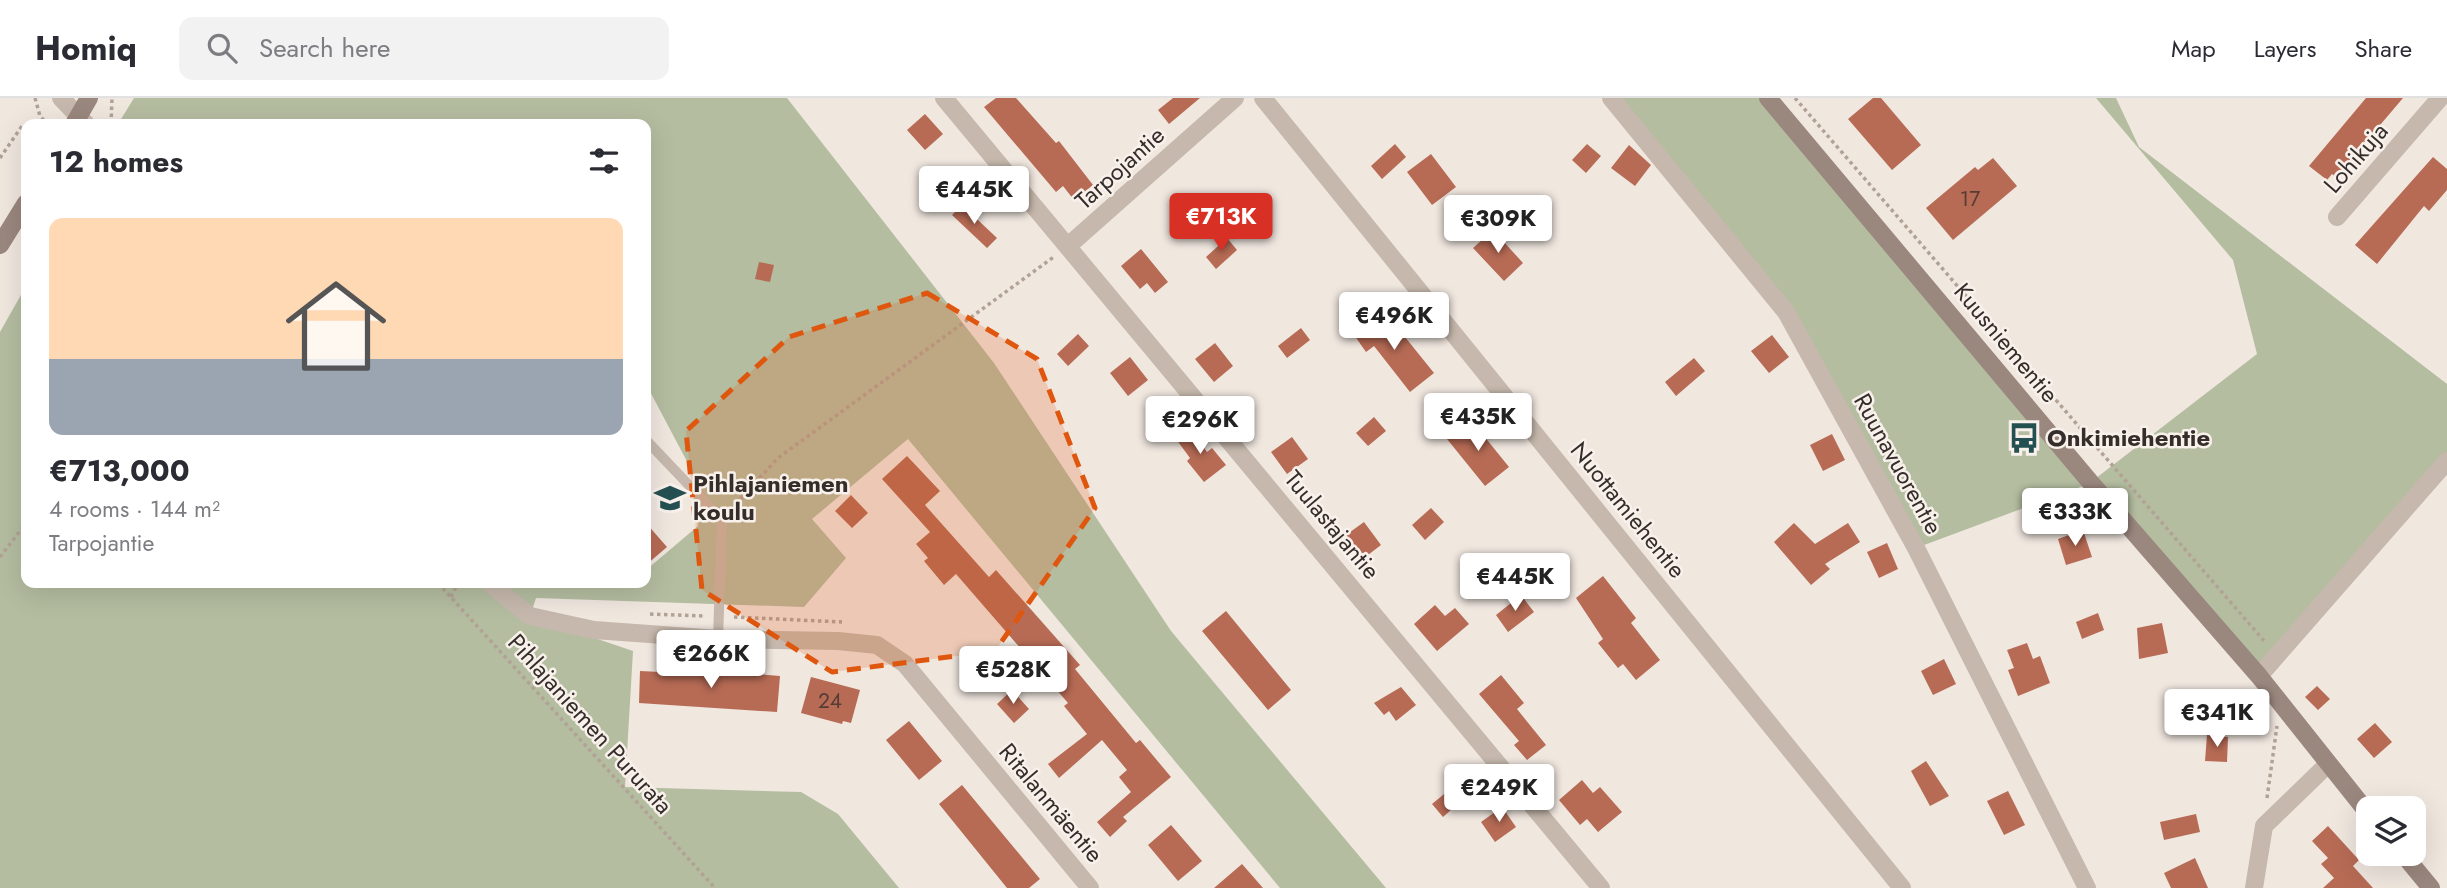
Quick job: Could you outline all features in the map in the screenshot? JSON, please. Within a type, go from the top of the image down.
[{"type":"street","points":[[61,98],[78,119]]},
{"type":"street","points":[[81,119],[89,98]]},
{"type":"street","name":"Tuulastajantie","points":[[944,98],[1601,888]]},
{"type":"street","name":"Tarpojantie","points":[[1068,246],[1235,98]]},
{"type":"street","name":"Nuottamiehentie","points":[[1263,98],[1902,888]]},
{"type":"street","name":"Ruunavuorentie","points":[[1611,98],[1786,312],[1916,548],[2087,888]]},
{"type":"street","name":"Kuusniementie","points":[[1768,98],[2091,483],[2259,676],[2356,799]]},
{"type":"street","name":"Lohikuja","points":[[2337,217],[2440,98]]},
{"type":"street","points":[[0,245],[21,211]]},
{"type":"street","points":[[2259,676],[2447,461]]},
{"type":"street","name":"Ritalanmäentie","points":[[495,588],[530,616],[594,630],[718,639],[838,640],[877,645],[905,664],[1090,888]]},
{"type":"street","points":[[2254,888],[2264,826],[2327,765]]},
{"type":"street","points":[[2413,866],[2431,888]]},
{"type":"lane","points":[[651,445],[722,520],[718,639]]},
{"type":"path","points":[[36,98],[43,119]]},
{"type":"path","points":[[111,119],[112,98]]},
{"type":"path","points":[[0,158],[21,128]]},
{"type":"path","points":[[722,520],[778,458],[1068,246]]},
{"type":"path","points":[[0,557],[21,530]]},
{"type":"path","name":"Pihlajaniemen Pururata","points":[[443,588],[715,888]]},
{"type":"path","points":[[451,597],[456,588]]},
{"type":"path","points":[[638,613],[846,623]]},
{"type":"highlighted area","points":[[927,293],[1037,359],[1095,508],[995,651],[832,672],[702,590],[686,431],[789,337]]},
{"type":"green space","points":[[134,98],[787,98],[994,363],[1171,631],[1386,888],[1280,888],[908,439],[812,519],[846,558],[804,607],[536,598],[530,616],[633,651],[625,787],[801,792],[838,814],[899,888],[0,888],[0,332],[21,295],[21,588],[651,588],[651,566],[698,526],[691,469],[651,393],[651,119],[121,119]]},
{"type":"green space","points":[[1611,98],[1768,98],[2091,482],[2257,354],[2233,260],[2096,98],[2116,98],[2139,147],[2447,384],[2447,452],[2259,676],[2091,483],[1916,548],[1786,312]]},
{"type":"building","points":[[996,98],[1016,98],[1056,143],[1059,141],[1093,185],[1074,200],[1063,186],[1056,192],[984,107]]},
{"type":"building","points":[[1173,98],[1200,98],[1169,124],[1158,110]]},
{"type":"building","points":[[1873,98],[1881,98],[1921,145],[1892,170],[1848,119]]},
{"type":"building","points":[[2366,98],[2403,98],[2336,177],[2332,174],[2327,180],[2309,166]]},
{"type":"building","points":[[925,114],[943,134],[925,150],[907,130]]},
{"type":"building","points":[[1395,144],[1406,157],[1382,179],[1371,166]]},
{"type":"building","points":[[1587,144],[1601,156],[1586,173],[1572,160]]},
{"type":"building","points":[[1629,145],[1651,165],[1635,186],[1611,168]]},
{"type":"building","points":[[1431,154],[1456,187],[1432,205],[1407,172]]},
{"type":"building","points":[[2433,157],[2447,169],[2447,190],[2429,211],[2424,206],[2377,264],[2355,245]]},
{"type":"building","points":[[1993,158],[2017,186],[1953,240],[1926,208],[1975,167],[1978,170]]},
{"type":"building","points":[[962,205],[997,238],[987,248],[952,215]]},
{"type":"building","points":[[1493,230],[1523,263],[1504,281],[1473,248]]},
{"type":"building","points":[[1227,238],[1237,250],[1216,269],[1206,257]]},
{"type":"building","points":[[1141,249],[1168,282],[1155,293],[1147,283],[1140,289],[1121,266]]},
{"type":"building","points":[[759,262],[774,265],[770,282],[755,279]]},
{"type":"building","points":[[1378,313],[1398,342],[1405,337],[1434,373],[1410,392],[1374,346],[1366,352],[1352,332]]},
{"type":"building","points":[[1301,328],[1310,340],[1287,358],[1278,346]]},
{"type":"building","points":[[1078,334],[1089,346],[1068,366],[1057,354]]},
{"type":"building","points":[[1772,335],[1789,357],[1769,373],[1751,351]]},
{"type":"building","points":[[1215,343],[1233,366],[1214,382],[1195,359]]},
{"type":"building","points":[[1130,357],[1148,380],[1128,396],[1110,373]]},
{"type":"building","points":[[1694,358],[1705,371],[1676,396],[1665,382]]},
{"type":"building","points":[[1374,417],[1386,431],[1368,446],[1356,433]]},
{"type":"building","points":[[1471,420],[1509,467],[1485,486],[1447,439]]},
{"type":"building","points":[[1190,428],[1207,452],[1212,448],[1226,465],[1204,482],[1187,461],[1190,458],[1176,439]]},
{"type":"building","points":[[1832,434],[1845,460],[1823,471],[1810,445]]},
{"type":"building","points":[[1292,437],[1308,459],[1287,474],[1271,452]]},
{"type":"building","points":[[907,456],[940,491],[925,505],[989,577],[996,570],[1080,665],[1075,669],[1136,743],[1140,740],[1171,777],[1123,817],[1127,821],[1110,837],[1097,822],[1131,792],[1119,777],[1127,770],[1102,740],[1059,778],[1048,764],[1087,734],[1064,706],[1068,703],[956,574],[944,585],[924,561],[928,558],[916,544],[930,532],[882,479]]},
{"type":"building","points":[[851,495],[868,513],[852,528],[835,511]]},
{"type":"building","points":[[1431,508],[1444,522],[1425,540],[1412,525]]},
{"type":"building","points":[[1364,522],[1381,545],[1364,558],[1346,535]]},
{"type":"building","points":[[1794,523],[1815,544],[1848,523],[1860,542],[1825,564],[1830,569],[1811,585],[1774,542]]},
{"type":"building","points":[[651,529],[667,547],[651,561]]},
{"type":"building","points":[[2083,530],[2092,557],[2066,565],[2058,539]]},
{"type":"building","points":[[1887,543],[1898,569],[1879,578],[1867,552]]},
{"type":"building","points":[[1603,576],[1636,618],[1631,623],[1660,660],[1636,680],[1623,664],[1618,668],[1598,643],[1603,639],[1576,598]]},
{"type":"building","points":[[1521,595],[1534,612],[1508,632],[1496,615]]},
{"type":"building","points":[[1435,605],[1445,616],[1455,608],[1469,624],[1437,651],[1414,624]]},
{"type":"building","points":[[1226,611],[1291,690],[1268,710],[1202,631]]},
{"type":"building","points":[[2098,613],[2104,630],[2082,639],[2076,622]]},
{"type":"building","points":[[2162,623],[2168,653],[2139,659],[2137,628]]},
{"type":"building","points":[[2027,643],[2033,659],[2040,656],[2050,683],[2018,696],[2008,670],[2014,668],[2007,650]]},
{"type":"building","points":[[1944,659],[1956,684],[1933,695],[1921,671]]},
{"type":"building","points":[[640,671],[723,675],[723,671],[780,676],[777,712],[639,703]]},
{"type":"building","points":[[1501,675],[1524,703],[1517,709],[1546,745],[1527,760],[1514,745],[1519,741],[1479,694]]},
{"type":"building","points":[[811,677],[860,690],[851,723],[843,721],[842,724],[801,713]]},
{"type":"building","points":[[2317,686],[2330,699],[2318,710],[2305,697]]},
{"type":"building","points":[[1401,687],[1416,705],[1396,721],[1389,711],[1384,715],[1374,703]]},
{"type":"building","points":[[1012,690],[1029,709],[1014,723],[997,704]]},
{"type":"building","points":[[909,721],[942,761],[919,780],[886,740]]},
{"type":"building","points":[[2375,723],[2392,742],[2374,758],[2357,739]]},
{"type":"building","points":[[2207,735],[2228,737],[2227,762],[2205,761]]},
{"type":"building","points":[[1926,761],[1949,796],[1930,806],[1911,771]]},
{"type":"building","points":[[1582,780],[1593,793],[1600,787],[1622,812],[1598,832],[1587,819],[1580,825],[1559,800]]},
{"type":"building","points":[[962,785],[1040,879],[1029,888],[1007,888],[939,804]]},
{"type":"building","points":[[1449,790],[1460,802],[1443,817],[1432,804]]},
{"type":"building","points":[[2008,791],[2025,825],[2004,835],[1987,801]]},
{"type":"building","points":[[1502,807],[1516,827],[1495,842],[1481,822]]},
{"type":"building","points":[[2196,814],[2200,832],[2164,840],[2160,822]]},
{"type":"building","points":[[1171,825],[1202,861],[1178,881],[1148,845]]},
{"type":"building","points":[[2328,826],[2356,857],[2353,866],[2373,888],[2323,888],[2334,878],[2321,864],[2328,858],[2312,841]]},
{"type":"building","points":[[2195,858],[2208,888],[2171,888],[2164,873]]},
{"type":"building","points":[[1242,864],[1263,888],[1214,888]]},
{"type":"place","name":"Onkimiehentie","points":[[2024,438]]},
{"type":"place","name":"Pihlajaniemen koulu","points":[[670,498]]}]
